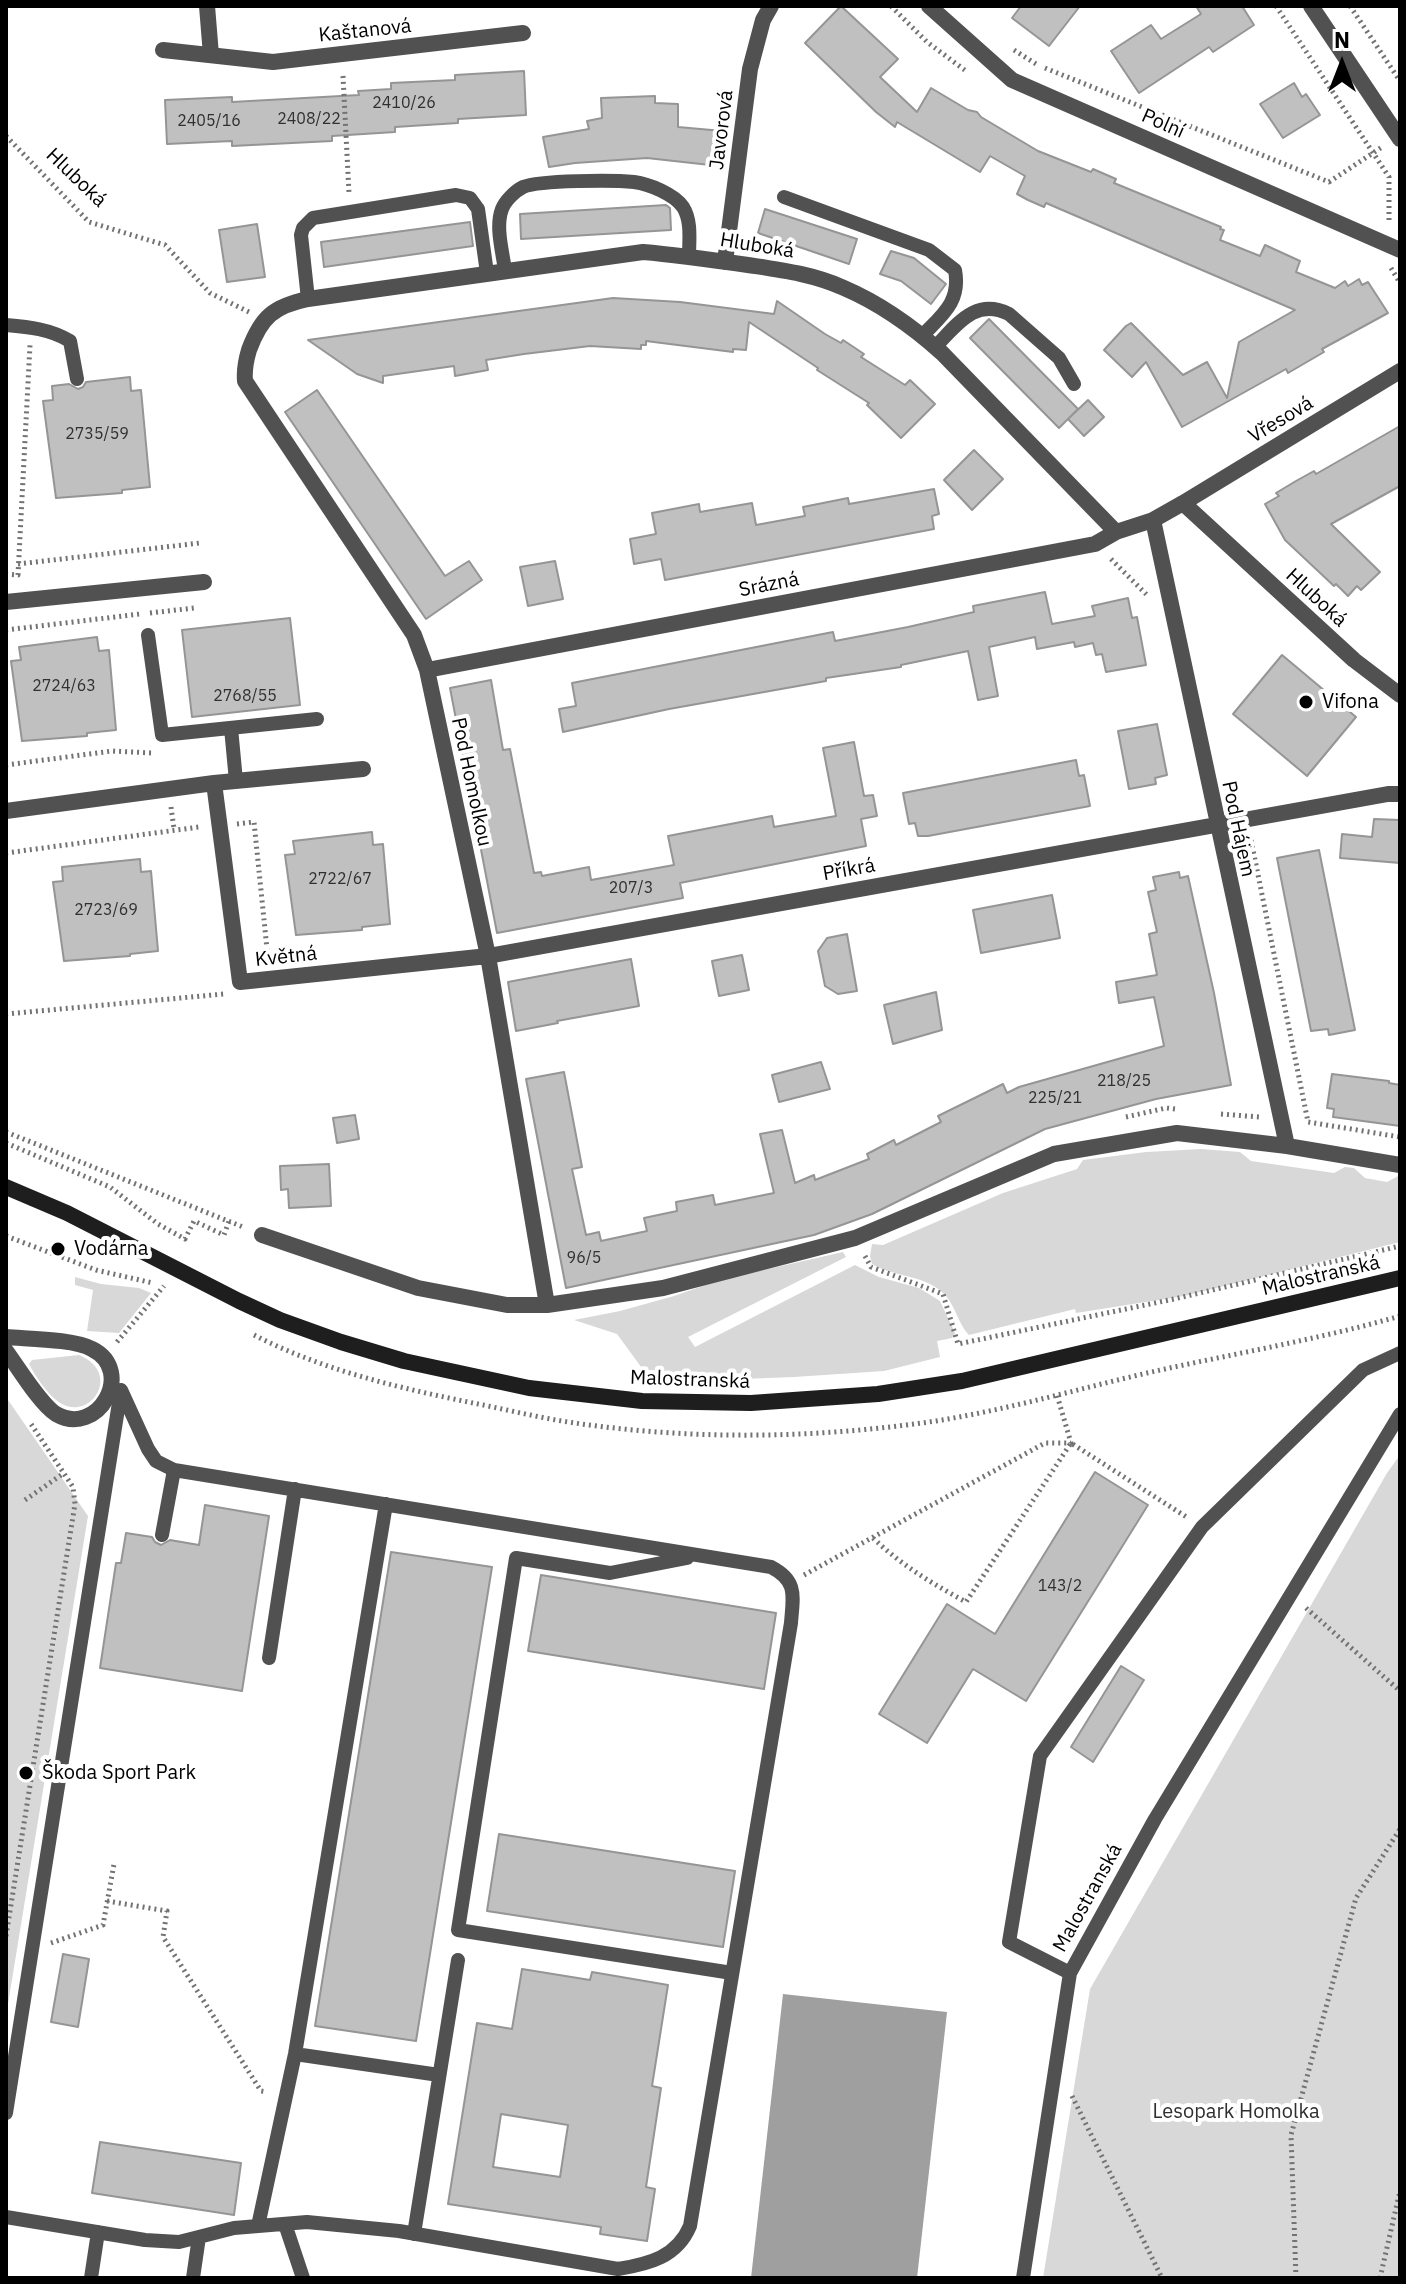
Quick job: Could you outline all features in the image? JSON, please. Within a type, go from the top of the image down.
[{"type":"main road","name":"Malostranská","points":[[6,1187],[78,1219],[280,1320],[341,1342],[404,1361],[529,1388],[642,1401],[751,1403],[878,1394],[962,1381],[1400,1278]]},
{"type":"street","points":[[207,6],[211,55]]},
{"type":"street","name":"Javorová","points":[[725,262],[750,69],[763,20],[771,6]]},
{"type":"street","name":"Polní","points":[[929,6],[1012,80],[1394,247]]},
{"type":"street","points":[[1311,6],[1399,137]]},
{"type":"street","name":"Kaštanová","points":[[163,50],[273,62],[523,33]]},
{"type":"street","name":"Hluboká","points":[[264,319],[280,307],[308,299],[643,252],[798,272],[843,287],[882,308],[922,336],[1116,532]]},
{"type":"street","name":"Pod Homolkou","points":[[264,319],[255,332],[247,357],[245,381],[414,635],[427,670],[488,956],[547,1305]]},
{"type":"street","name":"Vřesová","points":[[1183,503],[1400,371]]},
{"type":"street","points":[[1116,532],[1153,520],[1183,503]]},
{"type":"street","name":"Hluboká","points":[[1183,503],[1354,660],[1400,695]]},
{"type":"street","name":"Pod Hájem","points":[[1153,520],[1287,1146]]},
{"type":"street","name":"Srázná","points":[[427,670],[1095,544],[1116,532]]},
{"type":"street","points":[[6,602],[204,582]]},
{"type":"street","points":[[6,811],[214,783],[363,769]]},
{"type":"street","name":"Květná","points":[[214,783],[238,988],[270,979],[488,956]]},
{"type":"street","points":[[1216,824],[1400,794]]},
{"type":"street","name":"Příkrá","points":[[488,956],[1216,824]]},
{"type":"street","points":[[262,1235],[418,1288],[507,1305],[547,1305],[663,1288],[855,1238],[1054,1154],[1177,1133],[1287,1146],[1400,1165]]},
{"type":"street","points":[[6,1337],[93,1349],[107,1364],[112,1383],[109,1396],[100,1409],[87,1417],[71,1418],[57,1414],[45,1405],[6,1351]]},
{"type":"lane","points":[[505,271],[499,225],[501,209],[522,188],[542,182],[634,182],[668,195],[682,206],[688,221],[689,256]]},
{"type":"lane","points":[[308,299],[301,235],[303,228],[313,218],[456,195],[470,198],[478,209],[487,273]]},
{"type":"lane","points":[[784,197],[929,250],[955,270],[955,297],[922,336]]},
{"type":"lane","points":[[935,347],[971,313],[982,309],[1000,310],[1009,314],[1059,358],[1074,384]]},
{"type":"lane","points":[[6,325],[31,328],[70,341],[77,379]]},
{"type":"lane","points":[[148,635],[162,735],[317,719]]},
{"type":"lane","points":[[231,728],[236,781]]},
{"type":"lane","points":[[1070,1973],[1009,1942],[1040,1756],[1202,1527],[1363,1370],[1400,1353]]},
{"type":"lane","points":[[107,1364],[156,1461],[174,1470],[771,1567],[790,1582],[793,1599],[791,1623],[690,2226],[684,2241],[670,2252],[622,2278]]},
{"type":"lane","points":[[6,2113],[121,1390]]},
{"type":"lane","name":"Malostranská","points":[[1023,2278],[1070,1973],[1155,1819],[1400,1414]]},
{"type":"lane","points":[[162,1535],[174,1470]]},
{"type":"lane","points":[[269,1658],[295,1489]]},
{"type":"lane","points":[[258,2226],[295,2054],[386,1504]]},
{"type":"lane","points":[[699,1555],[610,1573],[516,1558],[458,1930],[732,1973]]},
{"type":"lane","points":[[414,2234],[458,1960]]},
{"type":"lane","points":[[295,2054],[439,2075]]},
{"type":"lane","points":[[6,2217],[145,2240],[179,2242],[234,2228],[307,2222],[414,2234],[618,2269],[644,2265]]},
{"type":"lane","points":[[285,2224],[303,2278]]},
{"type":"lane","points":[[91,2278],[98,2232]]},
{"type":"lane","points":[[193,2278],[199,2237]]},
{"type":"path","points":[[1276,6],[1389,177],[1394,247]]},
{"type":"path","points":[[1350,6],[1400,81]]},
{"type":"path","points":[[1009,46],[1033,63],[1329,182],[1399,137]]},
{"type":"path","points":[[342,67],[349,194]]},
{"type":"path","name":"Hluboká","points":[[6,136],[89,222],[165,245],[210,293],[264,319]]},
{"type":"path","points":[[6,574],[18,575],[31,328]]},
{"type":"path","points":[[18,564],[200,543]]},
{"type":"path","points":[[6,630],[194,608]]},
{"type":"path","points":[[6,765],[112,751],[164,754],[174,829]]},
{"type":"path","points":[[6,853],[174,829],[254,822],[270,979]]},
{"type":"path","points":[[1250,833],[1308,1122],[1400,1137]]},
{"type":"path","points":[[6,1014],[238,988]]},
{"type":"path","points":[[6,1132],[262,1235]]},
{"type":"path","points":[[6,1143],[110,1187],[158,1224],[185,1239],[194,1221],[224,1235],[229,1221]]},
{"type":"path","points":[[6,1236],[96,1270],[164,1286],[176,1293]]},
{"type":"path","points":[[855,1238],[871,1267],[943,1294],[958,1344],[1174,1299],[1400,1246]]},
{"type":"path","points":[[107,1364],[164,1286]]},
{"type":"path","points":[[252,1334],[278,1347],[413,1391],[567,1422],[726,1435],[824,1434],[929,1422],[1005,1409],[1145,1374],[1342,1333],[1400,1316]]},
{"type":"path","points":[[873,1538],[891,1556],[966,1602],[1071,1443],[1057,1395]]},
{"type":"path","points":[[6,1936],[75,1504],[73,1487],[31,1424]]},
{"type":"path","points":[[790,1582],[1045,1443],[1071,1443],[1202,1527]]},
{"type":"path","points":[[25,1500],[64,1473]]},
{"type":"path","points":[[1290,1594],[1400,1691]]},
{"type":"path","points":[[1296,2278],[1291,2135],[1356,1898],[1400,1829]]},
{"type":"path","points":[[32,1950],[103,1925],[114,1864]]},
{"type":"path","points":[[107,1901],[167,1911],[163,1937],[261,2091],[286,2095]]},
{"type":"path","points":[[1054,2073],[1076,2102],[1162,2278]]},
{"type":"path","points":[[1380,2278],[1400,2191]]},
{"type":"green space","points":[[1201,1149],[1240,1152],[1251,1161],[1334,1173],[1345,1167],[1354,1168],[1365,1178],[1387,1182],[1400,1175],[1400,1242],[1184,1296],[1076,1313],[1075,1309],[969,1335],[946,1297],[934,1286],[872,1264],[872,1244],[883,1245],[1003,1193],[1077,1169],[1083,1160]]},
{"type":"green space","points":[[843,1252],[846,1257],[688,1337],[695,1347],[855,1265],[879,1277],[919,1288],[940,1301],[955,1333],[952,1338],[937,1341],[940,1357],[884,1371],[794,1377],[742,1379],[647,1375],[617,1334],[574,1320],[620,1311],[720,1280]]},
{"type":"green space","points":[[75,1277],[101,1284],[139,1288],[151,1293],[119,1333],[87,1331],[93,1290],[75,1285]]},
{"type":"green space","points":[[79,1355],[99,1372],[100,1383],[92,1400],[83,1406],[73,1407],[52,1397],[29,1364],[32,1360]]},
{"type":"green space","name":"Škoda Sport Park","points":[[6,1397],[88,1516],[6,2016]]},
{"type":"green space","name":"Lesopark Homolka","points":[[1400,1455],[1400,2278],[1043,2278],[1090,1989]]},
{"type":"shaded area","points":[[783,1994],[947,2012],[917,2278],[751,2278]]},
{"type":"building","points":[[841,6],[898,59],[880,77],[917,112],[931,88],[977,112],[1038,151],[1091,172],[1093,169],[1116,179],[1114,183],[1221,227],[1224,230],[1220,240],[1260,256],[1265,245],[1300,261],[1296,272],[1335,288],[1345,281],[1348,286],[1359,279],[1362,285],[1368,282],[1388,313],[1322,349],[1324,352],[1288,373],[1286,369],[1182,427],[1146,362],[1132,377],[1104,350],[1126,326],[1131,323],[1183,375],[1207,362],[1227,398],[1239,342],[1295,310],[1046,203],[1044,207],[1028,200],[1017,194],[1025,176],[990,156],[980,172],[897,122],[895,127],[805,43]]},
{"type":"building","points":[[1021,6],[1080,6],[1049,46],[1012,18]]},
{"type":"building","points":[[1196,6],[1242,6],[1254,25],[1213,52],[1209,47],[1139,93],[1111,51],[1151,25],[1161,39],[1201,14]]},
{"type":"building","points":[[524,71],[526,115],[395,127],[395,132],[332,136],[332,141],[232,146],[232,141],[167,144],[165,100],[232,97],[232,102],[359,95],[358,91],[391,89],[391,83],[455,80],[455,75]]},
{"type":"building","points":[[1294,83],[1302,97],[1306,94],[1320,115],[1283,138],[1260,104]]},
{"type":"building","points":[[655,96],[655,103],[678,104],[678,127],[723,131],[719,166],[647,158],[549,167],[543,137],[589,129],[587,121],[602,118],[601,98]]},
{"type":"building","points":[[666,205],[670,208],[671,230],[521,239],[520,214]]},
{"type":"building","points":[[765,209],[857,239],[849,264],[758,233]]},
{"type":"building","points":[[470,222],[473,246],[324,267],[321,242]]},
{"type":"building","points":[[257,224],[265,277],[227,282],[219,230]]},
{"type":"building","points":[[891,251],[914,258],[946,284],[931,304],[901,281],[880,274]]},
{"type":"building","points":[[613,298],[680,302],[774,314],[777,301],[825,334],[841,343],[843,340],[864,354],[861,357],[905,385],[910,380],[935,404],[901,438],[867,405],[869,403],[749,322],[746,350],[733,349],[733,352],[646,341],[641,349],[590,346],[486,360],[488,370],[455,376],[454,366],[383,376],[383,383],[357,374],[308,340]]},
{"type":"building","points":[[989,319],[1078,409],[1059,428],[970,338]]},
{"type":"building","points":[[130,377],[131,391],[141,390],[150,487],[122,490],[122,493],[56,498],[43,401],[53,400],[52,386],[69,384],[78,389],[86,382]]},
{"type":"building","points":[[317,390],[445,576],[469,561],[482,580],[426,619],[285,412]]},
{"type":"building","points":[[1088,400],[1104,417],[1084,436],[1068,419]]},
{"type":"building","points":[[1400,426],[1400,486],[1331,524],[1380,572],[1361,590],[1357,586],[1348,596],[1285,540],[1265,504],[1296,481],[1314,471],[1316,474]]},
{"type":"building","points":[[974,450],[1003,479],[972,510],[944,480]]},
{"type":"building","points":[[934,489],[939,514],[932,516],[934,529],[665,580],[661,559],[634,564],[630,539],[656,534],[652,513],[699,504],[700,512],[752,503],[756,525],[805,516],[803,507],[848,498],[849,504]]},
{"type":"building","points":[[555,561],[563,599],[528,606],[520,567]]},
{"type":"building","points":[[1045,592],[1052,624],[1095,616],[1092,606],[1128,598],[1132,618],[1137,617],[1146,665],[1106,672],[1102,654],[1096,655],[1093,643],[1075,647],[1074,642],[1037,649],[1035,637],[989,647],[998,696],[978,700],[968,651],[901,667],[826,678],[826,681],[669,709],[563,732],[559,709],[576,706],[572,683],[833,632],[835,641],[908,627],[974,612],[973,606]]},
{"type":"building","points":[[290,618],[300,705],[192,717],[182,630]]},
{"type":"building","points":[[97,637],[99,651],[109,650],[116,730],[87,733],[87,736],[22,741],[11,661],[21,660],[19,647]]},
{"type":"building","points":[[1282,655],[1356,717],[1307,776],[1233,714]]},
{"type":"building","points":[[491,680],[503,750],[510,749],[534,873],[541,872],[542,876],[589,867],[591,880],[674,865],[668,836],[772,816],[774,827],[836,816],[823,748],[854,742],[864,796],[873,795],[877,816],[861,819],[866,846],[680,883],[683,898],[497,933],[450,688]]},
{"type":"building","points":[[1157,724],[1167,775],[1155,778],[1156,784],[1129,789],[1118,731]]},
{"type":"building","points":[[1076,760],[1079,776],[1084,775],[1090,806],[928,836],[918,836],[915,823],[909,824],[903,793]]},
{"type":"building","points":[[1374,819],[1400,820],[1400,863],[1340,858],[1342,834],[1372,837]]},
{"type":"building","points":[[372,832],[373,845],[383,844],[390,924],[362,927],[362,930],[296,935],[285,855],[295,854],[293,841]]},
{"type":"building","points":[[1319,850],[1355,1030],[1329,1035],[1328,1029],[1311,1031],[1277,858]]},
{"type":"building","points":[[140,859],[141,872],[151,871],[158,951],[64,961],[53,882],[63,881],[62,867]]},
{"type":"building","points":[[1179,872],[1180,878],[1188,876],[1231,1085],[1156,1099],[1045,1129],[872,1214],[814,1235],[566,1288],[526,1079],[564,1072],[582,1167],[572,1169],[586,1235],[599,1232],[601,1241],[647,1231],[644,1218],[677,1211],[676,1202],[713,1195],[715,1205],[774,1193],[760,1134],[782,1130],[795,1183],[814,1175],[815,1180],[869,1159],[867,1154],[894,1140],[896,1145],[941,1122],[938,1116],[1003,1084],[1007,1093],[1164,1046],[1154,997],[1119,1003],[1116,982],[1157,975],[1149,934],[1157,932],[1148,892],[1156,890],[1153,877]]},
{"type":"building","points":[[1052,895],[1060,938],[981,953],[973,910]]},
{"type":"building","points":[[847,934],[857,991],[838,994],[825,986],[818,951],[827,938]]},
{"type":"building","points":[[742,955],[749,990],[719,996],[712,961]]},
{"type":"building","points":[[631,959],[639,1006],[516,1031],[508,982]]},
{"type":"building","points":[[936,992],[942,1030],[893,1044],[884,1005]]},
{"type":"building","points":[[821,1062],[830,1089],[779,1102],[772,1075]]},
{"type":"building","points":[[1332,1074],[1400,1085],[1400,1126],[1333,1117],[1334,1109],[1327,1108]]},
{"type":"building","points":[[355,1115],[359,1139],[337,1143],[333,1118]]},
{"type":"building","points":[[329,1164],[331,1206],[289,1208],[288,1189],[281,1190],[280,1166]]},
{"type":"building","points":[[1095,1472],[1148,1505],[1026,1701],[973,1669],[927,1743],[879,1714],[947,1604],[995,1634]]},
{"type":"building","points":[[205,1505],[269,1516],[242,1691],[100,1668],[116,1563],[121,1563],[126,1533],[152,1537],[161,1545],[170,1540],[199,1545]]},
{"type":"building","points":[[391,1552],[492,1567],[416,2041],[315,2026]]},
{"type":"building","points":[[541,1575],[776,1613],[764,1689],[528,1651]]},
{"type":"building","points":[[1121,1666],[1144,1680],[1093,1762],[1071,1747]]},
{"type":"building","points":[[499,1834],[735,1871],[723,1947],[487,1911]]},
{"type":"building","points":[[63,1954],[89,1959],[78,2027],[51,2022]]},
{"type":"building","points":[[522,1969],[590,1980],[592,1972],[668,1985],[652,2086],[661,2088],[646,2187],[655,2189],[647,2241],[600,2234],[601,2227],[448,2204],[477,2023],[512,2029]],"holes":[[[501,2114],[568,2125],[560,2177],[493,2167]]]},
{"type":"building","points":[[100,2142],[241,2163],[234,2215],[92,2193]]},
{"type":"place","name":"Vifona","points":[[1306,702]]},
{"type":"place","name":"Vodárna","points":[[58,1249]]},
{"type":"place","name":"Škoda Sport Park","points":[[26,1773]]}]
